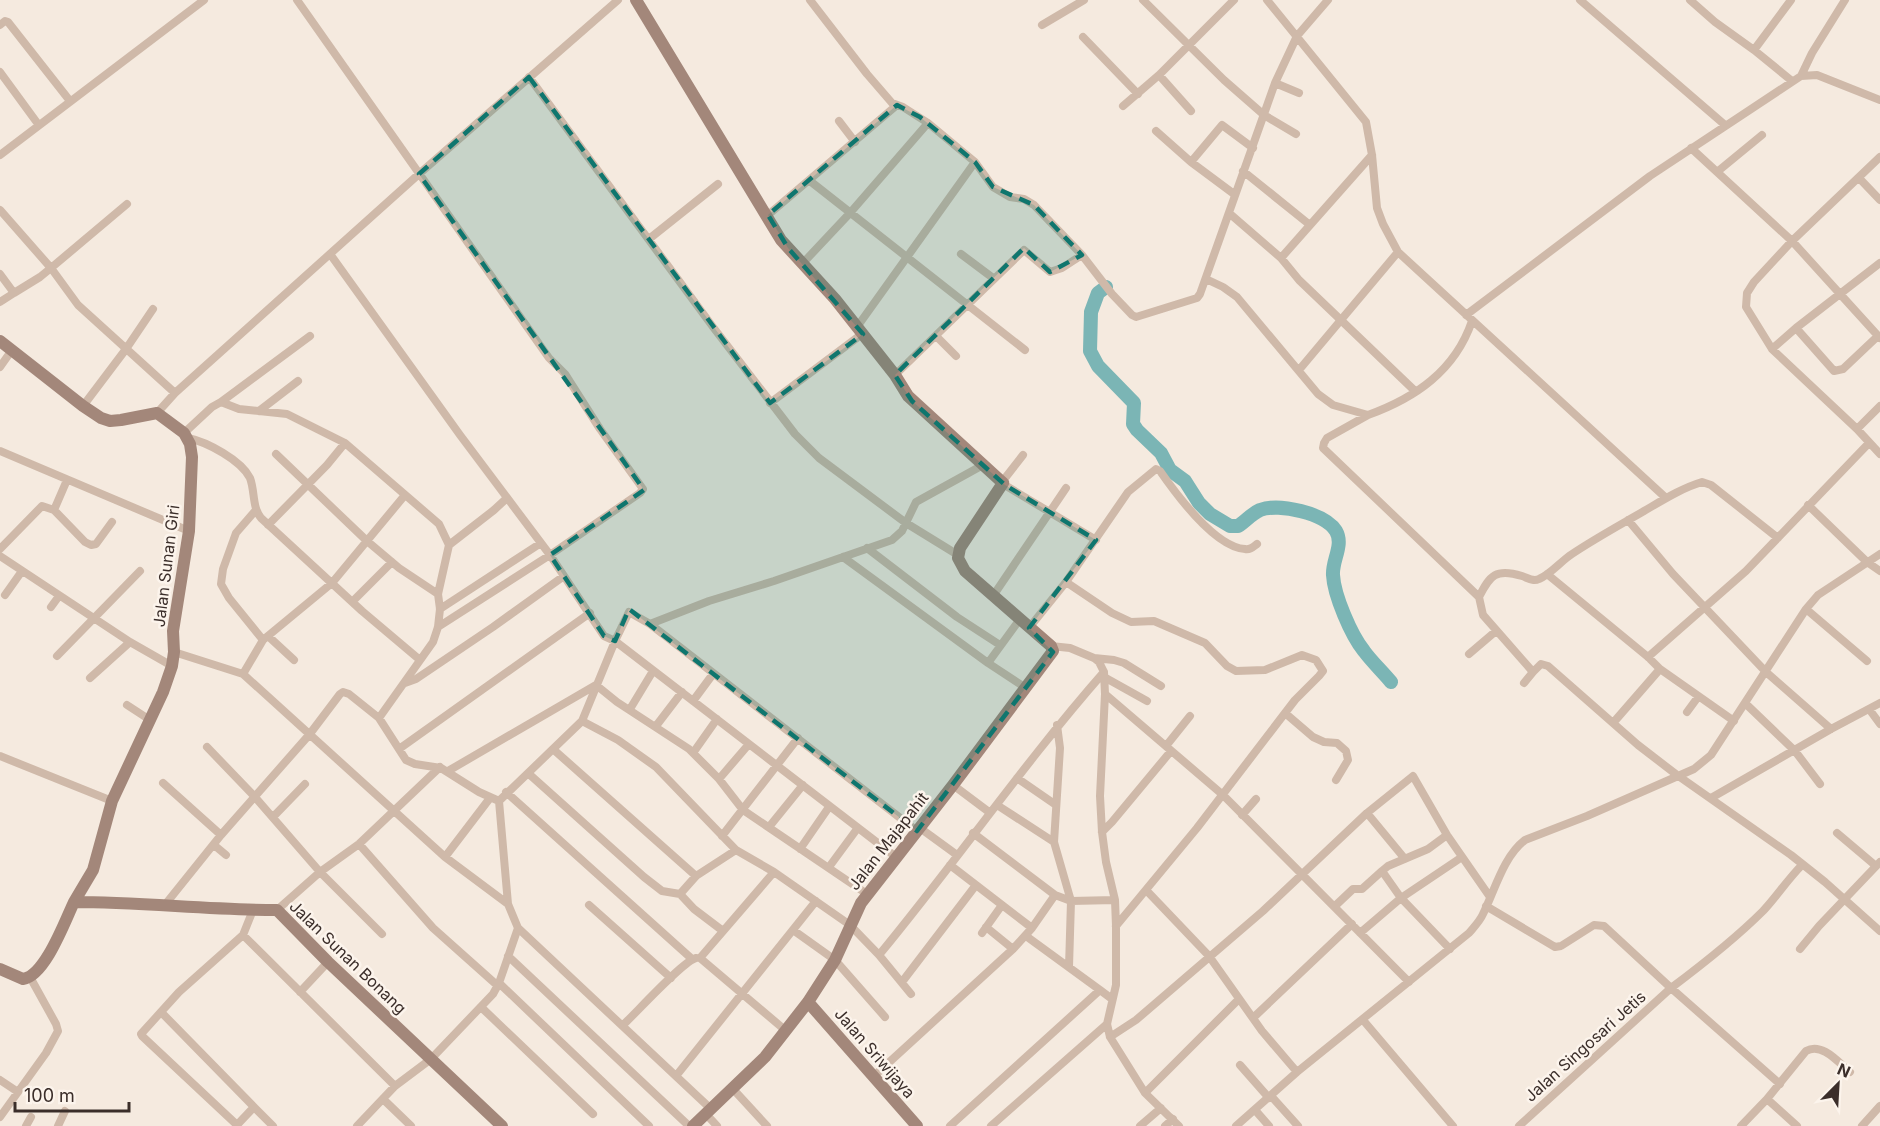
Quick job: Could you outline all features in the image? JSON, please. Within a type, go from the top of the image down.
[{"type":"street","points":[[0,155],[204,0]]},
{"type":"street","points":[[297,0],[549,358],[565,374],[600,429],[643,489],[550,555],[438,627]]},
{"type":"street","points":[[0,341],[83,406],[110,421],[157,413],[175,393],[419,174],[618,0]]},
{"type":"street","points":[[636,0],[722,145],[768,215],[781,240],[860,331],[895,375],[912,401],[1003,483],[1096,540]]},
{"type":"street","points":[[810,0],[892,103],[903,107],[927,123],[975,162],[993,187],[1010,197],[1024,199],[1034,205],[1082,255],[1112,294],[1132,315],[1142,316],[1197,298],[1200,294],[1275,83],[1297,36],[1328,0]]},
{"type":"street","points":[[1042,25],[1084,0]]},
{"type":"street","points":[[1143,0],[1224,80],[1264,115],[1296,134]]},
{"type":"street","points":[[1123,106],[1159,75],[1234,0]]},
{"type":"street","points":[[1267,0],[1366,122],[1377,208],[1398,252],[1666,498]]},
{"type":"street","points":[[1580,0],[1725,125]]},
{"type":"street","points":[[1690,0],[1792,81]]},
{"type":"street","points":[[1754,50],[1791,0]]},
{"type":"street","points":[[1801,76],[1845,0]]},
{"type":"street","points":[[0,26],[5,21],[9,24],[70,102]]},
{"type":"street","points":[[1083,37],[1138,94]]},
{"type":"street","points":[[0,72],[38,124]]},
{"type":"street","points":[[1533,672],[1483,615],[1479,597],[1323,448],[1327,438],[1394,404],[1437,377],[1464,340],[1469,318],[1691,148],[1792,81],[1806,74],[1817,75],[1880,100]]},
{"type":"street","points":[[1159,75],[1191,111]]},
{"type":"street","points":[[529,77],[795,434],[819,458],[906,523],[958,555],[965,571],[1051,646],[1070,648],[1099,662],[1104,675],[1105,694],[1100,796],[1102,832],[1115,900],[1116,926],[1116,985],[1107,1024],[1110,1037],[1145,1093],[1179,1126]]},
{"type":"street","points":[[1275,83],[1299,93]]},
{"type":"street","points":[[768,215],[897,105]]},
{"type":"street","points":[[839,121],[855,142]]},
{"type":"street","points":[[803,263],[850,213],[927,123]]},
{"type":"street","points":[[1191,162],[1222,125],[1253,148]]},
{"type":"street","points":[[1156,131],[1191,162],[1234,194]]},
{"type":"street","points":[[1716,172],[1762,135]]},
{"type":"street","points":[[1691,148],[1792,241],[1879,337],[1844,369],[1837,372],[1796,328]]},
{"type":"street","points":[[1281,258],[1372,155]]},
{"type":"street","points":[[1880,157],[1792,241],[1754,282],[1745,301],[1746,307],[1772,349],[1857,429],[1880,454]]},
{"type":"street","points":[[770,403],[860,331],[907,258],[975,162]]},
{"type":"street","points":[[1243,171],[1310,225]]},
{"type":"street","points":[[1859,178],[1880,200]]},
{"type":"street","points":[[810,181],[1025,350]]},
{"type":"street","points":[[649,238],[718,184]]},
{"type":"street","points":[[0,302],[40,277],[127,204]]},
{"type":"street","points":[[0,210],[51,268],[78,305],[175,393]]},
{"type":"street","points":[[1229,213],[1281,258],[1299,280],[1415,391]]},
{"type":"street","points":[[895,375],[1024,250],[1050,272],[1082,255]]},
{"type":"street","points":[[1299,370],[1398,252]]},
{"type":"street","points":[[330,254],[550,555],[604,636],[615,641],[896,857]]},
{"type":"street","points":[[961,254],[993,278]]},
{"type":"street","points":[[1772,349],[1880,263]]},
{"type":"street","points":[[0,274],[14,293]]},
{"type":"street","points":[[1206,279],[1237,297],[1325,400],[1368,416]]},
{"type":"street","points":[[83,406],[153,309]]},
{"type":"street","points":[[186,435],[212,407],[310,336]]},
{"type":"street","points":[[936,336],[956,356]]},
{"type":"street","points":[[0,367],[12,350]]},
{"type":"street","points":[[259,411],[298,381]]},
{"type":"street","points":[[221,402],[239,409],[287,414],[345,443],[439,524],[449,544],[438,594],[440,609],[438,627],[433,642],[379,718]]},
{"type":"street","points":[[1857,429],[1880,406]]},
{"type":"street","points":[[157,413],[186,435],[213,447],[244,470],[250,478],[256,510],[268,525],[420,660]]},
{"type":"street","name":"Jalan Sunan Giri","points":[[74,902],[93,870],[112,801],[169,679],[174,652],[173,631],[189,531],[192,457],[186,435]]},
{"type":"street","points":[[268,525],[345,443]]},
{"type":"street","points":[[1648,657],[1746,571],[1869,443]]},
{"type":"street","points":[[0,451],[189,531]]},
{"type":"street","points":[[276,454],[367,541],[392,562],[438,594]]},
{"type":"street","points":[[958,555],[960,548],[1023,455]]},
{"type":"street","points":[[650,624],[709,601],[892,540],[902,531],[916,502],[983,465]]},
{"type":"street","points":[[988,663],[1000,645],[1066,582],[1128,492],[1156,469],[1192,512],[1211,530],[1243,549],[1251,549],[1257,544]]},
{"type":"street","points":[[54,510],[67,480]]},
{"type":"street","points":[[1479,597],[1486,581],[1496,573],[1519,575],[1534,581],[1607,531],[1666,498],[1695,484],[1705,482],[1778,538]]},
{"type":"street","points":[[993,596],[1066,488]]},
{"type":"street","points":[[243,674],[265,638],[332,583],[405,495]]},
{"type":"street","points":[[449,544],[507,498]]},
{"type":"street","points":[[1808,505],[1880,572]]},
{"type":"street","points":[[0,549],[42,506],[54,510],[85,542],[91,545],[96,544],[112,522]]},
{"type":"street","points":[[256,510],[236,532],[223,569],[221,584],[229,598],[265,638],[294,660]]},
{"type":"street","points":[[1628,520],[1705,608],[1766,672],[1831,729]]},
{"type":"street","points":[[440,609],[541,543]]},
{"type":"street","points":[[867,548],[957,617],[1000,645]]},
{"type":"street","points":[[1236,1126],[1297,1072],[1469,933],[1480,920],[1512,854],[1525,840],[1587,816],[1694,769],[1706,761],[1746,705],[1806,609],[1822,591],[1880,554]]},
{"type":"street","points":[[0,556],[130,642],[172,666]]},
{"type":"street","points":[[843,557],[1026,688]]},
{"type":"street","points":[[353,601],[392,562]]},
{"type":"street","points":[[5,595],[22,571]]},
{"type":"street","points":[[57,656],[140,571]]},
{"type":"street","points":[[1547,574],[1660,669],[1698,698],[1734,721]]},
{"type":"street","points":[[405,683],[416,679],[564,576]]},
{"type":"street","points":[[1066,582],[1112,613],[1131,622],[1154,621],[1205,643],[1227,666],[1236,670],[1265,670],[1302,656],[1316,660],[1323,670],[1294,700],[1286,714],[1223,795],[1147,891],[1116,926]]},
{"type":"street","points":[[51,607],[59,596]]},
{"type":"street","points":[[1806,609],[1867,661]]},
{"type":"street","points":[[445,857],[494,800],[530,774],[582,721],[615,641],[630,612],[650,624],[919,830],[957,855]]},
{"type":"street","points":[[399,749],[590,614]]},
{"type":"street","points":[[1469,654],[1496,631]]},
{"type":"street","points":[[90,678],[130,642]]},
{"type":"street","name":"Jalan Majapahit","points":[[693,1126],[765,1057],[808,1002],[835,960],[867,894],[919,830],[1053,652],[1051,646]]},
{"type":"street","points":[[174,652],[243,674],[445,857],[508,904]]},
{"type":"street","points":[[1094,658],[1124,663],[1161,686]]},
{"type":"street","points":[[1524,683],[1541,664],[1546,665],[1677,775],[1802,865],[1880,931]]},
{"type":"street","points":[[1613,723],[1660,669]]},
{"type":"street","points":[[630,709],[653,671]]},
{"type":"street","points":[[693,701],[713,674]]},
{"type":"street","points":[[1104,675],[1147,701]]},
{"type":"street","points":[[879,954],[1058,725],[1104,675]]},
{"type":"street","points":[[596,685],[693,753],[719,779],[743,810],[867,894]]},
{"type":"street","points":[[277,910],[321,872],[359,844],[444,769],[596,685]]},
{"type":"street","points":[[164,906],[221,835],[309,735],[337,696],[343,692],[349,694],[379,718],[403,757],[411,763],[444,769],[494,800]]},
{"type":"street","points":[[656,726],[682,692]]},
{"type":"street","points":[[1105,694],[1223,795],[1409,982]]},
{"type":"street","points":[[1688,712],[1698,698]]},
{"type":"street","points":[[1711,798],[1880,703]]},
{"type":"street","points":[[127,705],[150,720]]},
{"type":"street","points":[[1746,705],[1795,751],[1820,784]]},
{"type":"street","points":[[1869,709],[1880,724]]},
{"type":"street","points":[[1286,714],[1313,737],[1324,742],[1337,743],[1346,751],[1348,760],[1336,780]]},
{"type":"street","points":[[1102,832],[1112,822],[1190,716]]},
{"type":"street","points":[[693,753],[717,719]]},
{"type":"street","points":[[582,721],[618,740],[656,767],[736,850],[774,872],[850,925],[879,954],[912,994]]},
{"type":"street","points":[[1058,725],[1060,748],[1054,842],[1071,901],[1069,967]]},
{"type":"street","points":[[722,836],[798,738]]},
{"type":"street","points":[[719,779],[749,744]]},
{"type":"street","points":[[207,747],[321,872],[382,934]]},
{"type":"street","points":[[554,750],[696,876]]},
{"type":"street","points":[[0,756],[112,801]]},
{"type":"street","points":[[530,774],[651,883],[662,891],[680,894],[694,909],[723,931]]},
{"type":"street","points":[[1110,1037],[1136,1020],[1304,874],[1367,813],[1412,777],[1415,778],[1447,836],[1488,902],[1555,947],[1561,946],[1594,925],[1604,926],[1780,1084]]},
{"type":"street","points":[[1017,778],[1056,805]]},
{"type":"street","points":[[163,783],[221,835]]},
{"type":"street","points":[[273,817],[305,784]]},
{"type":"street","points":[[769,827],[803,785]]},
{"type":"street","points":[[953,785],[989,812]]},
{"type":"street","points":[[506,792],[696,959],[743,994],[785,1030]]},
{"type":"street","points":[[1242,815],[1256,799]]},
{"type":"street","points":[[494,800],[508,904],[518,928],[676,1076],[708,1112],[717,1126]]},
{"type":"street","points":[[997,805],[1054,842]]},
{"type":"street","points":[[800,849],[829,807]]},
{"type":"street","points":[[1367,813],[1405,859]]},
{"type":"street","points":[[829,867],[857,829]]},
{"type":"street","points":[[973,833],[1054,895],[1071,901],[1115,900]]},
{"type":"street","points":[[1800,949],[1878,864],[1838,833]]},
{"type":"street","points":[[1335,906],[1353,889],[1362,889],[1382,871],[1428,849],[1447,836]]},
{"type":"street","points":[[359,844],[433,928],[498,985],[649,1126]]},
{"type":"street","points":[[214,845],[226,855]]},
{"type":"street","points":[[680,894],[696,876],[736,850]]},
{"type":"street","points":[[1360,933],[1401,898],[1462,857]]},
{"type":"street","name":"Jalan Singosari Jetis","points":[[1519,1126],[1671,988],[1724,947],[1773,900],[1802,865]]},
{"type":"street","points":[[950,866],[1032,928]]},
{"type":"street","points":[[1382,871],[1401,898],[1450,949]]},
{"type":"street","points":[[623,1025],[671,978],[696,959],[774,872]]},
{"type":"street","points":[[902,982],[976,885]]},
{"type":"street","points":[[1147,891],[1209,956],[1253,1018],[1297,1072]]},
{"type":"street","points":[[873,1077],[1026,936],[1054,895]]},
{"type":"street","points":[[676,1076],[816,901]]},
{"type":"street","points":[[0,969],[23,979],[30,977],[40,967],[51,949],[74,902]]},
{"type":"street","name":"Jalan Sunan Bonang","points":[[74,902],[120,902],[277,910],[328,962],[502,1126]]},
{"type":"street","points":[[589,905],[671,978]]},
{"type":"street","points":[[1002,905],[984,930],[1013,949]]},
{"type":"street","points":[[253,910],[243,935],[179,992],[143,1031],[142,1036],[238,1126],[254,1107]]},
{"type":"street","points":[[1253,1018],[1352,924]]},
{"type":"street","points":[[357,1126],[395,1086],[431,1059],[482,1008],[498,985],[518,928]]},
{"type":"street","points":[[793,930],[835,960],[885,1017]]},
{"type":"street","points":[[243,935],[395,1086]]},
{"type":"street","points":[[1026,936],[1112,999]]},
{"type":"street","points":[[508,956],[689,1126]]},
{"type":"street","points":[[300,992],[328,962]]},
{"type":"street","points":[[0,1117],[46,1053],[58,1031],[30,977]]},
{"type":"street","points":[[950,1126],[1100,990]]},
{"type":"street","points":[[1145,1093],[1239,999]]},
{"type":"street","name":"Jalan Sriwijaya","points":[[808,1002],[917,1126]]},
{"type":"street","points":[[482,1008],[593,1114]]},
{"type":"street","points":[[161,1012],[273,1126]]},
{"type":"street","points":[[1363,1020],[1454,1126]]},
{"type":"street","points":[[991,1126],[1107,1024]]},
{"type":"street","points":[[1741,1126],[1780,1084],[1806,1051],[1812,1048],[1825,1052],[1850,1072]]},
{"type":"street","points":[[1240,1065],[1298,1126]]},
{"type":"street","points":[[0,1080],[18,1092]]},
{"type":"street","points":[[734,1089],[767,1126]]},
{"type":"street","points":[[382,1099],[411,1126]]},
{"type":"street","points":[[1767,1099],[1797,1126]]},
{"type":"street","points":[[1862,1126],[1880,1106]]},
{"type":"street","points":[[1140,1126],[1161,1108]]},
{"type":"street","points":[[58,1126],[66,1110]]},
{"type":"street","points":[[1255,1110],[1269,1126]]},
{"type":"street","points":[[26,1126],[31,1117]]},
{"type":"street","points":[[1165,1126],[1173,1119]]},
{"type":"highlighted area","points":[[529,77],[770,403],[863,334],[788,248],[768,215],[897,105],[920,117],[975,162],[993,187],[1034,205],[1082,255],[1050,272],[1024,248],[895,375],[912,401],[1005,485],[1096,540],[1029,628],[1053,652],[917,831],[629,609],[615,641],[604,636],[550,555],[644,490],[419,174]]},
{"type":"waterway","points":[[1106,287],[1098,293],[1091,312],[1090,351],[1098,366],[1134,403],[1133,424],[1137,430],[1161,453],[1170,470],[1185,481],[1199,503],[1210,514],[1230,526],[1238,526],[1254,513],[1268,508],[1301,511],[1322,519],[1330,525],[1336,531],[1339,542],[1333,575],[1336,593],[1344,614],[1359,644],[1391,682]]}]
